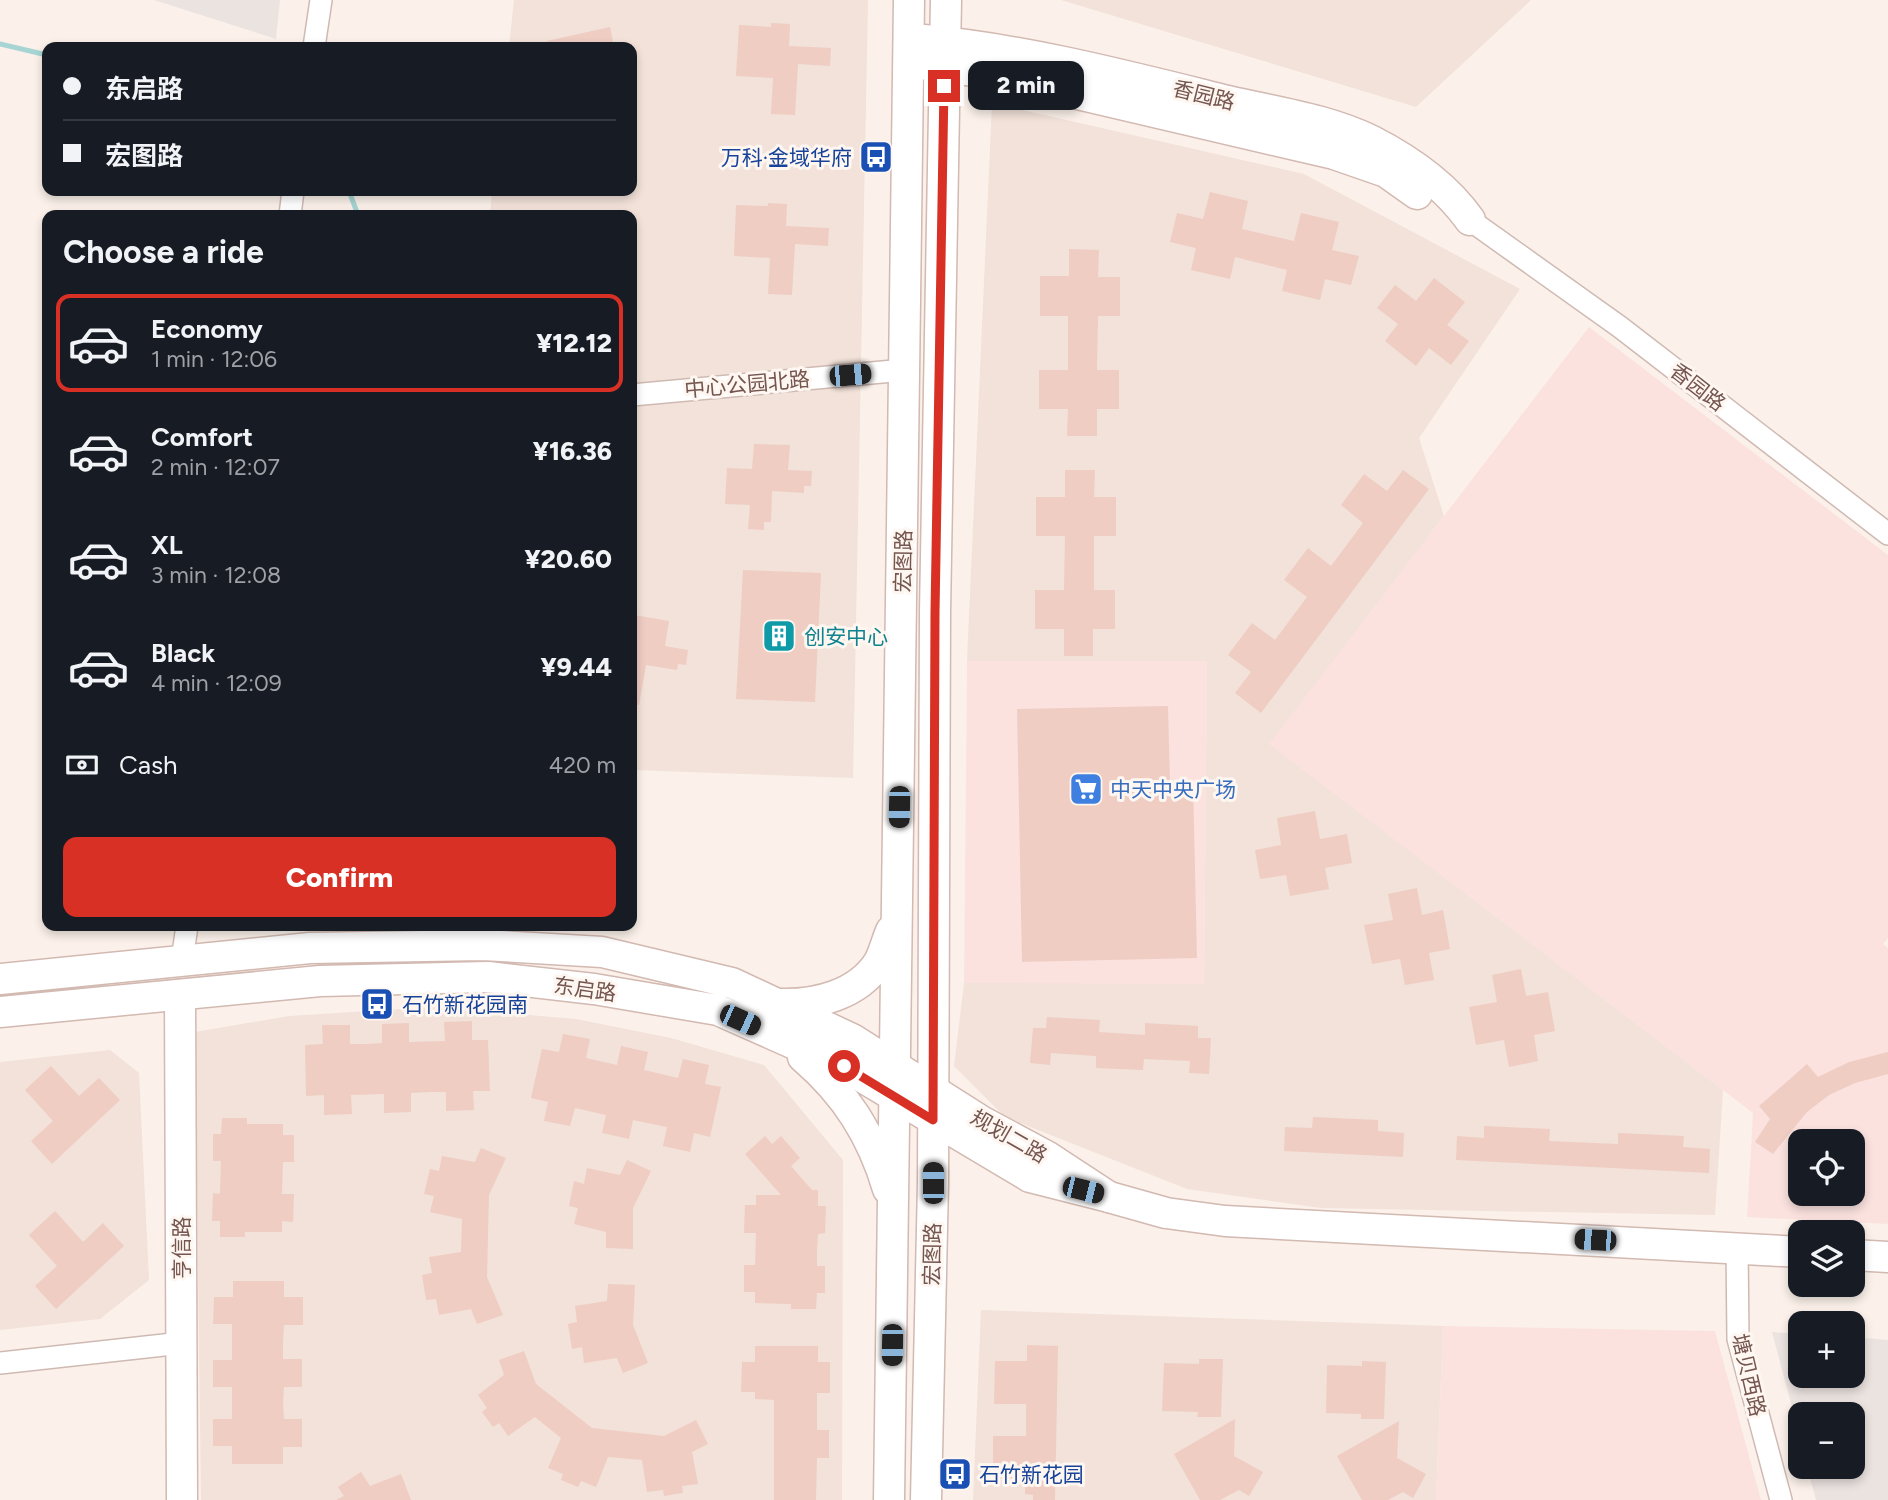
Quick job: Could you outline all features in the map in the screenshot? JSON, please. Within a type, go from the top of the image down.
[{"type":"main road","name":"宏图路","points":[[889,1500],[909,0]]},
{"type":"main road","name":"宏图路","points":[[926,1500],[934,1090],[931,1008],[935,612],[946,0]]},
{"type":"main road","name":"香园路","points":[[907,50],[944,54],[988,73],[1359,161],[1386,172],[1439,209],[1470,220]]},
{"type":"main road","points":[[776,1004],[802,1005],[827,1000],[857,984],[878,962],[897,918]]},
{"type":"main road","name":"东启路","points":[[0,979],[310,948],[483,944],[602,952],[732,983],[776,1004]]},
{"type":"main road","name":"东启路","points":[[0,1012],[320,981],[488,977],[594,989],[718,1010],[844,1066],[933,1120]]},
{"type":"main road","name":"亨信路","points":[[180,995],[182,1500]]},
{"type":"main road","name":"规划二路","points":[[776,1004],[852,1040],[1108,1197]]},
{"type":"main road","points":[[785,1040],[830,1080],[863,1125],[882,1169],[894,1213]]},
{"type":"main road","name":"规划二路","points":[[933,1120],[1030,1177],[1108,1197]]},
{"type":"main road","points":[[1108,1197],[1166,1213],[1225,1221],[1788,1251]]},
{"type":"main road","points":[[1865,1256],[1888,1257]]},
{"type":"street","points":[[315,42],[321,0]]},
{"type":"street","name":"香园路","points":[[1470,220],[1620,327],[1888,534]]},
{"type":"street","name":"中心公园北路","points":[[637,395],[904,370]]},
{"type":"street","points":[[182,960],[186,931]]},
{"type":"street","name":"塘贝西路","points":[[1737,1247],[1738,1339],[1781,1500]]},
{"type":"street","points":[[0,1363],[182,1343]]},
{"type":"shaded area","points":[[154,0],[280,0],[276,39]]},
{"type":"shaded area","points":[[514,0],[868,0],[853,778],[637,770],[637,210],[490,210],[492,196],[637,196],[637,42],[510,42]]},
{"type":"shaded area","points":[[1061,0],[1531,0],[1416,107]]},
{"type":"shaded area","points":[[992,103],[1304,174],[1520,289],[1419,438],[1444,516],[1270,744],[1723,1090],[1715,1215],[1321,1208],[1187,1189],[1005,1117],[954,1066],[964,983],[1204,983],[1207,661],[967,661]]},
{"type":"shaded area","points":[[1589,327],[1888,555],[1888,938],[1883,944],[1888,948],[1888,1224],[1865,1223],[1865,1220],[1747,1217],[1753,1113],[1269,744]]},
{"type":"shaded area","name":"中天中央广场","points":[[967,661],[1207,661],[1204,984],[964,983]]},
{"type":"shaded area","points":[[432,1007],[576,1019],[671,1038],[764,1065],[843,1160],[842,1500],[201,1500],[195,1032],[289,1016]]},
{"type":"shaded area","points":[[110,1050],[139,1073],[149,1280],[100,1319],[0,1330],[0,1062]]},
{"type":"shaded area","points":[[981,1310],[1443,1326],[1436,1500],[973,1500]]},
{"type":"shaded area","points":[[1443,1326],[1715,1331],[1761,1500],[1436,1500]]},
{"type":"shaded area","points":[[1772,1332],[1788,1333],[1788,1388],[1865,1388],[1865,1338],[1888,1340],[1888,1500],[1816,1500],[1810,1479],[1865,1479],[1865,1402],[1791,1402]]},
{"type":"building","points":[[771,23],[790,24],[789,46],[831,48],[830,66],[798,64],[795,115],[771,114],[773,78],[736,76],[739,25],[771,27]]},
{"type":"building","points":[[610,27],[613,42],[547,42]]},
{"type":"building","points":[[1210,192],[1248,201],[1242,229],[1294,241],[1301,213],[1339,222],[1332,250],[1359,256],[1351,285],[1325,279],[1320,300],[1282,291],[1287,270],[1235,257],[1230,279],[1191,270],[1196,248],[1170,242],[1177,213],[1203,219]]},
{"type":"building","points":[[768,203],[787,204],[786,226],[829,228],[828,246],[795,244],[792,295],[768,294],[770,258],[734,256],[736,205],[768,206]]},
{"type":"building","points":[[1069,249],[1099,250],[1098,277],[1120,277],[1120,316],[1098,316],[1097,370],[1119,370],[1119,409],[1097,409],[1097,436],[1067,436],[1068,409],[1039,409],[1039,370],[1068,370],[1068,316],[1040,316],[1040,276],[1069,276]]},
{"type":"building","points":[[1434,278],[1465,302],[1447,325],[1469,341],[1451,365],[1429,348],[1416,366],[1385,341],[1398,324],[1377,308],[1395,285],[1416,301]]},
{"type":"building","points":[[754,444],[790,445],[788,470],[812,471],[811,486],[804,486],[804,493],[772,491],[771,522],[764,522],[764,530],[748,529],[750,505],[725,504],[727,468],[752,469]]},
{"type":"building","points":[[1065,470],[1095,470],[1094,497],[1116,497],[1116,536],[1094,536],[1094,590],[1115,590],[1115,629],[1093,629],[1093,656],[1064,656],[1064,629],[1035,629],[1035,590],[1064,590],[1065,536],[1036,536],[1036,497],[1065,497]]},
{"type":"building","points":[[1403,470],[1429,489],[1261,713],[1235,693],[1251,672],[1228,655],[1252,623],[1275,640],[1307,597],[1284,580],[1308,548],[1331,566],[1363,523],[1341,505],[1364,474],[1387,491]]},
{"type":"building","name":"创安中心","points":[[743,570],[821,573],[815,702],[736,699]]},
{"type":"building","points":[[637,616],[669,621],[665,646],[688,650],[686,665],[678,664],[677,670],[646,665],[639,705]]},
{"type":"building","points":[[1168,706],[1170,783],[1193,782],[1197,958],[1022,962],[1017,709]]},
{"type":"building","points":[[1315,811],[1320,839],[1347,834],[1352,863],[1325,868],[1329,889],[1290,896],[1286,875],[1260,879],[1255,850],[1281,845],[1277,818]]},
{"type":"building","points":[[1417,888],[1422,915],[1443,910],[1450,949],[1429,953],[1434,980],[1405,985],[1400,959],[1372,964],[1364,925],[1393,920],[1388,894]]},
{"type":"building","points":[[1521,969],[1526,996],[1548,992],[1555,1031],[1534,1035],[1538,1061],[1509,1067],[1504,1040],[1476,1045],[1469,1007],[1497,1002],[1492,975]]},
{"type":"building","points":[[1047,1017],[1100,1020],[1099,1032],[1145,1035],[1145,1023],[1198,1026],[1198,1038],[1211,1038],[1209,1074],[1189,1073],[1190,1061],[1144,1059],[1143,1070],[1096,1068],[1096,1056],[1051,1053],[1050,1065],[1030,1063],[1033,1028],[1046,1028]]},
{"type":"building","points":[[472,1021],[472,1040],[488,1040],[490,1091],[473,1091],[474,1110],[446,1111],[446,1092],[429,1092],[411,1093],[411,1112],[384,1113],[384,1094],[351,1095],[352,1114],[324,1115],[324,1095],[306,1096],[305,1045],[323,1044],[322,1025],[350,1025],[350,1044],[366,1044],[382,1043],[382,1024],[409,1023],[409,1042],[445,1041],[444,1022]]},
{"type":"building","points":[[563,1034],[590,1039],[586,1058],[617,1065],[621,1046],[648,1052],[644,1070],[678,1078],[683,1059],[709,1065],[705,1084],[721,1087],[710,1137],[694,1133],[690,1152],[663,1146],[667,1127],[633,1120],[629,1139],[602,1133],[606,1115],[575,1108],[570,1126],[544,1121],[548,1102],[531,1098],[542,1049],[559,1052]]},
{"type":"building","points":[[1888,1052],[1888,1074],[1855,1083],[1829,1095],[1807,1112],[1793,1129],[1788,1129],[1788,1135],[1773,1154],[1755,1142],[1770,1119],[1759,1106],[1807,1064],[1818,1077],[1849,1062]]},
{"type":"building","points":[[51,1066],[79,1096],[99,1078],[120,1100],[52,1164],[31,1141],[53,1121],[25,1090]]},
{"type":"building","points":[[1313,1117],[1378,1120],[1378,1131],[1404,1133],[1403,1157],[1284,1151],[1285,1127],[1312,1128]]},
{"type":"building","points":[[222,1118],[247,1118],[247,1124],[283,1124],[283,1135],[294,1135],[294,1162],[283,1162],[282,1194],[294,1194],[293,1222],[282,1221],[282,1232],[245,1232],[245,1237],[220,1237],[220,1221],[212,1221],[213,1193],[220,1194],[221,1161],[213,1161],[213,1134],[221,1134]]},
{"type":"building","points":[[1484,1126],[1550,1129],[1549,1141],[1618,1144],[1618,1133],[1684,1136],[1683,1147],[1710,1149],[1709,1173],[1456,1160],[1457,1136],[1484,1138]]},
{"type":"building","points":[[765,1136],[772,1144],[781,1136],[800,1158],[791,1166],[812,1190],[818,1190],[818,1206],[826,1206],[825,1233],[818,1234],[817,1250],[817,1266],[825,1266],[825,1293],[817,1293],[816,1309],[791,1309],[791,1304],[755,1303],[755,1292],[744,1292],[744,1265],[755,1265],[756,1233],[744,1233],[745,1205],[756,1205],[756,1195],[781,1195],[745,1154]]},
{"type":"building","points":[[481,1148],[506,1158],[489,1195],[487,1277],[503,1315],[477,1324],[471,1309],[439,1315],[436,1299],[426,1300],[422,1275],[432,1273],[429,1257],[461,1252],[462,1219],[430,1212],[434,1196],[424,1194],[430,1169],[439,1171],[442,1156],[475,1162]]},
{"type":"building","points":[[627,1160],[651,1171],[633,1208],[633,1249],[606,1248],[606,1232],[574,1224],[578,1208],[569,1206],[574,1181],[584,1184],[587,1168],[620,1175]]},
{"type":"building","points":[[55,1211],[83,1242],[103,1223],[124,1246],[56,1309],[35,1286],[57,1266],[29,1235]]},
{"type":"building","points":[[233,1281],[284,1281],[284,1297],[303,1297],[303,1325],[284,1325],[283,1342],[283,1359],[302,1359],[302,1387],[284,1387],[283,1403],[284,1419],[302,1419],[302,1447],[283,1447],[283,1464],[232,1464],[232,1446],[213,1446],[213,1419],[232,1419],[232,1387],[213,1387],[213,1360],[232,1360],[232,1324],[213,1324],[214,1297],[233,1297]]},
{"type":"building","points":[[608,1284],[635,1285],[633,1325],[648,1363],[623,1373],[617,1358],[584,1363],[582,1347],[572,1349],[568,1324],[577,1322],[575,1306],[607,1301]]},
{"type":"building","points":[[1027,1345],[1058,1346],[1055,1500],[1033,1500],[1033,1495],[1025,1494],[1025,1478],[993,1478],[993,1436],[1026,1436],[1026,1404],[994,1404],[995,1361],[1027,1361]]},
{"type":"building","points":[[755,1346],[818,1346],[818,1362],[830,1362],[830,1393],[817,1393],[817,1430],[829,1430],[829,1458],[817,1458],[816,1500],[774,1500],[774,1400],[755,1399],[755,1392],[741,1392],[742,1362],[755,1362]]},
{"type":"building","points":[[524,1351],[536,1384],[592,1428],[664,1436],[696,1420],[708,1444],[692,1452],[698,1484],[682,1486],[683,1493],[664,1496],[663,1490],[647,1492],[642,1460],[608,1457],[596,1487],[581,1481],[578,1487],[561,1480],[563,1474],[548,1468],[561,1438],[535,1417],[508,1436],[499,1423],[493,1427],[482,1412],[487,1408],[478,1395],[504,1375],[499,1360]]},
{"type":"building","points":[[1199,1359],[1223,1359],[1221,1417],[1197,1417],[1198,1412],[1162,1411],[1164,1363],[1199,1364]]},
{"type":"building","points":[[1362,1361],[1386,1362],[1384,1419],[1361,1419],[1361,1414],[1326,1413],[1327,1365],[1362,1366]]},
{"type":"building","points":[[1235,1419],[1234,1456],[1263,1472],[1249,1496],[1239,1490],[1220,1500],[1200,1500],[1174,1454]]},
{"type":"building","points":[[1399,1421],[1397,1458],[1426,1474],[1413,1498],[1403,1492],[1388,1500],[1362,1500],[1337,1456]]},
{"type":"building","points":[[361,1472],[370,1486],[401,1474],[411,1500],[336,1500],[344,1496],[338,1487]]},
{"type":"waterway","points":[[0,44],[42,54]]},
{"type":"waterway","points":[[351,196],[356,210]]},
{"type":"place","name":"万科·金域华府","points":[[876,157]]},
{"type":"place","name":"创安中心","points":[[779,636]]},
{"type":"place","name":"中天中央广场","points":[[1086,789]]},
{"type":"place","name":"石竹新花园南","points":[[377,1004]]},
{"type":"place","name":"石竹新花园","points":[[955,1474]]},
{"type":"route","points":[[844,1066],[933,1120],[931,1008],[935,612],[944,86]]}]
